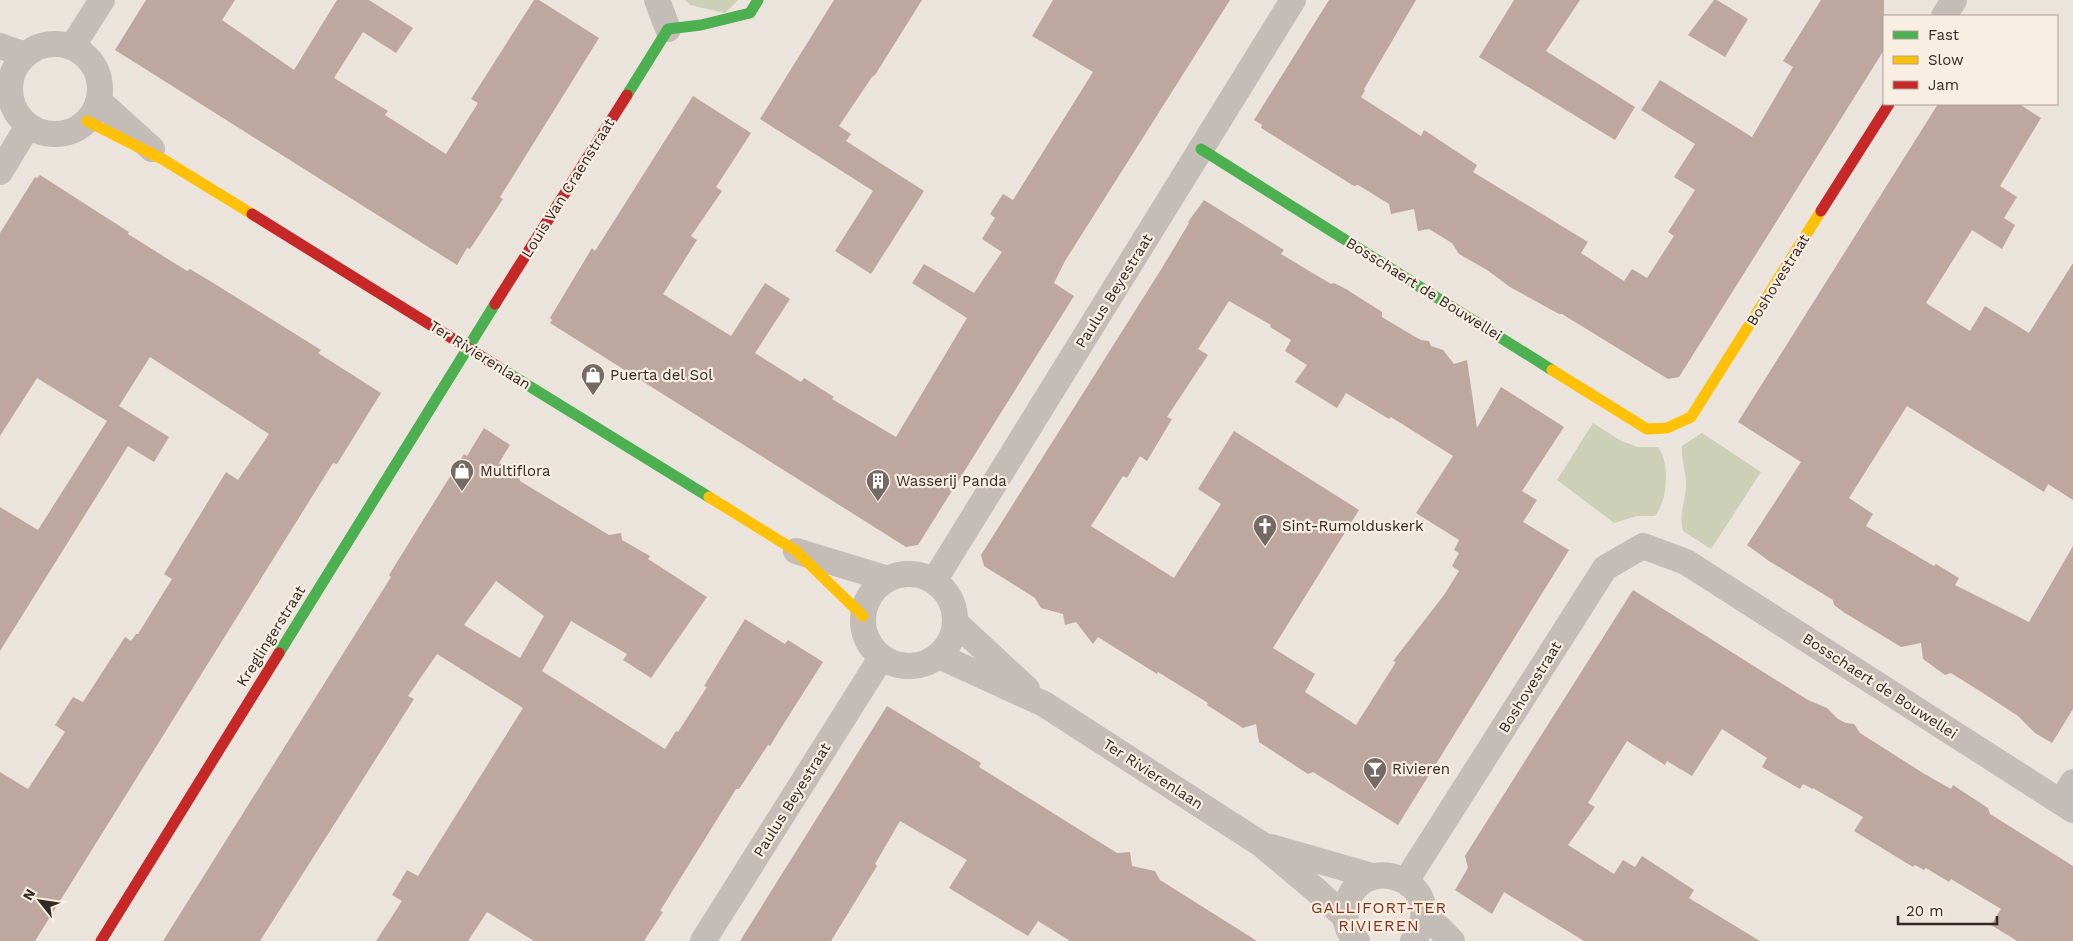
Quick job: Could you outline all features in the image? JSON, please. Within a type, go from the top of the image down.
[{"type":"street","points":[[72,47],[102,0]]},
{"type":"street","points":[[657,0],[668,29],[702,24],[750,13],[758,0]]},
{"type":"street","name":"Paulus Beyestraat","points":[[934,581],[1293,0]]},
{"type":"street","points":[[1945,15],[1954,0]]},
{"type":"street","name":"Louis Van Craenstraat","points":[[468,347],[668,29]]},
{"type":"street","points":[[48,44],[72,47],[86,56],[96,69],[100,84],[93,111],[77,128],[65,133],[40,132],[28,126],[12,104],[6,73],[17,65],[25,55],[36,48],[48,44]]},
{"type":"street","points":[[0,46],[25,55]]},
{"type":"street","name":"Boshovestraat","points":[[1647,429],[1672,428],[1691,417],[1888,105]]},
{"type":"street","name":"Ter Rivierenlaan","points":[[93,111],[164,160],[796,552],[863,616]]},
{"type":"street","points":[[0,172],[28,126]]},
{"type":"street","name":"Bosschaert de Bouwellei","points":[[1202,149],[1647,429]]},
{"type":"street","name":"Kreglingerstraat","points":[[101,941],[468,347]]},
{"type":"street","name":"Boshovestraat","points":[[1406,880],[1605,568],[1643,546],[1686,562]]},
{"type":"street","name":"Ter Rivierenlaan","points":[[796,552],[888,579]]},
{"type":"street","name":"Bosschaert de Bouwellei","points":[[1686,562],[2069,798]]},
{"type":"street","points":[[912,574],[934,581],[946,592],[954,607],[956,623],[951,642],[939,656],[921,666],[900,667],[881,658],[867,640],[863,628],[863,616],[871,594],[888,579],[900,575],[912,574]]},
{"type":"street","name":"Ter Rivierenlaan","points":[[956,623],[1044,704]]},
{"type":"street","name":"Ter Rivierenlaan","points":[[939,656],[1044,704],[1261,844],[1345,917],[1350,935],[1357,941]]},
{"type":"street","name":"Paulus Beyestraat","points":[[703,941],[881,658]]},
{"type":"street","name":"Ter Rivierenlaan","points":[[1261,844],[1372,876],[1390,875],[1406,880]]},
{"type":"street","points":[[1345,917],[1347,900],[1357,885],[1372,876]]},
{"type":"street","points":[[1406,880],[1416,889],[1422,900],[1424,913],[1421,930],[1413,941]]},
{"type":"street","points":[[1424,913],[1452,941]]},
{"type":"green space","points":[[685,0],[738,0],[725,13],[690,5]]},
{"type":"green space","points":[[1593,423],[1621,441],[1638,447],[1658,447],[1664,462],[1666,482],[1663,501],[1655,516],[1637,516],[1614,523],[1557,480]]},
{"type":"green space","points":[[1702,433],[1761,472],[1711,549],[1683,531],[1682,526],[1686,483],[1682,446]]},
{"type":"building","points":[[146,0],[235,0],[222,20],[294,70],[337,0],[369,0],[413,28],[396,53],[363,32],[334,78],[388,111],[385,115],[446,154],[478,103],[471,99],[534,0],[539,0],[599,38],[500,197],[503,199],[470,249],[467,248],[457,265],[115,50]]},
{"type":"building","points":[[834,0],[922,0],[875,75],[839,126],[851,134],[846,141],[924,191],[871,274],[835,251],[873,191],[760,119]]},
{"type":"building","points":[[1053,0],[1230,0],[1065,261],[1054,283],[1074,296],[918,545],[906,547],[550,323],[552,320],[550,318],[592,248],[595,251],[693,96],[751,133],[716,187],[722,191],[691,236],[697,240],[663,294],[731,336],[765,283],[790,299],[755,353],[801,382],[804,378],[834,397],[832,399],[896,437],[967,318],[912,283],[924,264],[974,293],[1002,252],[982,239],[995,218],[990,214],[1003,194],[1013,200],[1093,72],[1032,36]]},
{"type":"building","points":[[1329,0],[1416,0],[1361,97],[1421,136],[1424,130],[1477,165],[1473,172],[1588,242],[1581,253],[1624,281],[1632,269],[1647,278],[1674,236],[1668,232],[1695,190],[1674,177],[1695,144],[1641,110],[1660,80],[1752,137],[1793,67],[1783,61],[1821,0],[1884,0],[1883,52],[1679,377],[1668,379],[1562,314],[1510,287],[1487,270],[1459,254],[1452,243],[1429,229],[1418,231],[1414,209],[1391,214],[1389,204],[1358,185],[1354,186],[1261,128],[1262,125],[1254,120]]},
{"type":"building","points":[[1514,0],[1580,0],[1546,51],[1635,107],[1615,140],[1479,57]]},
{"type":"building","points":[[1714,0],[1748,19],[1725,57],[1688,35]]},
{"type":"building","points":[[1937,105],[2021,105],[2041,118],[2000,186],[2017,197],[2004,218],[2015,225],[2002,249],[1972,230],[1926,303],[1970,331],[1985,306],[2029,333],[2073,263],[2073,500],[2048,484],[2044,492],[1907,406],[1849,498],[1873,514],[1866,526],[1934,566],[1936,564],[1959,578],[1955,585],[2029,622],[2073,546],[2073,709],[2052,743],[2035,733],[2018,716],[1983,693],[1951,673],[1945,675],[1923,659],[1921,643],[1901,647],[1845,613],[1834,605],[1833,600],[1769,561],[1747,545],[1801,462],[1738,422]]},
{"type":"building","points":[[40,175],[187,271],[190,269],[321,350],[318,353],[381,393],[337,464],[333,463],[35,941],[0,941],[0,772],[28,789],[65,732],[55,725],[73,697],[83,702],[125,637],[131,641],[138,634],[172,579],[164,574],[226,472],[238,480],[269,434],[150,357],[119,406],[169,437],[154,462],[128,446],[0,651],[0,507],[38,530],[107,421],[37,378],[0,436],[0,233],[35,177],[37,178]]},
{"type":"building","points":[[1204,200],[1284,250],[1281,254],[1331,284],[1334,283],[1346,289],[1382,312],[1382,317],[1421,340],[1429,341],[1431,346],[1443,350],[1454,364],[1467,360],[1477,428],[1501,387],[1564,427],[1522,491],[1537,500],[1523,522],[1569,550],[1398,825],[1313,772],[1308,774],[1259,742],[1256,724],[1243,728],[1207,705],[1208,703],[1098,637],[1093,644],[1076,622],[1065,625],[1063,614],[1041,608],[1035,598],[984,566],[981,555],[1162,268],[1188,222]],"holes":[[[1229,301],[1271,325],[1270,327],[1291,340],[1285,351],[1307,365],[1295,382],[1337,408],[1346,393],[1389,419],[1391,417],[1453,456],[1416,513],[1459,540],[1454,550],[1459,553],[1452,566],[1459,571],[1444,595],[1393,661],[1396,662],[1356,725],[1305,692],[1315,674],[1273,648],[1359,510],[1234,431],[1198,489],[1221,504],[1174,578],[1091,526],[1123,476],[1127,478],[1140,456],[1147,461],[1172,419],[1167,417],[1208,355],[1198,349]]]},
{"type":"building","points":[[484,428],[510,445],[499,463],[519,476],[520,481],[609,535],[621,533],[622,540],[650,556],[648,559],[707,597],[651,678],[623,660],[627,654],[571,621],[542,671],[665,749],[707,687],[704,686],[745,619],[785,644],[788,640],[823,662],[770,746],[768,745],[739,789],[736,789],[660,911],[663,912],[644,941],[534,941],[487,912],[468,941],[376,941],[402,901],[392,895],[407,870],[418,876],[523,708],[437,654],[408,696],[414,699],[260,941],[163,941],[391,577],[389,575],[464,454],[467,456]],"holes":[[[496,581],[544,616],[520,658],[464,625]]]},
{"type":"building","points":[[1633,590],[1808,700],[1827,708],[1838,719],[1854,724],[1860,733],[1923,773],[1951,789],[1953,785],[1988,808],[1990,814],[2073,866],[2073,941],[2017,941],[1991,925],[2001,909],[1951,879],[1949,882],[1926,868],[1924,870],[1915,865],[1913,867],[1854,831],[1863,817],[1813,788],[1803,784],[1800,789],[1762,767],[1767,758],[1722,729],[1692,776],[1667,761],[1665,765],[1627,741],[1588,803],[1595,807],[1568,845],[1614,874],[1623,860],[1635,867],[1642,856],[1694,890],[1689,898],[1760,941],[1584,941],[1504,892],[1492,914],[1455,890],[1468,868],[1465,856]]},
{"type":"building","points":[[887,706],[981,763],[979,767],[1117,853],[1130,852],[1132,866],[1155,871],[1160,880],[1257,941],[1070,941],[1038,921],[1028,936],[949,888],[967,860],[900,821],[875,864],[877,866],[831,941],[740,941]]},
{"type":"traffic: fast","points":[[627,95],[668,29],[701,25],[750,13],[758,0]]},
{"type":"traffic: fast","points":[[1201,149],[1552,370]]},
{"type":"traffic: fast","points":[[279,653],[495,304]]},
{"type":"traffic: fast","points":[[495,365],[709,497]]},
{"type":"traffic: slow","points":[[87,121],[164,160],[252,214]]},
{"type":"traffic: slow","points":[[1552,370],[1647,429],[1667,428],[1691,417],[1821,211]]},
{"type":"traffic: slow","points":[[709,497],[796,551],[863,616]]},
{"type":"traffic: jam","points":[[495,304],[627,95]]},
{"type":"traffic: jam","points":[[1821,211],[1888,105]]},
{"type":"traffic: jam","points":[[252,214],[495,365]]},
{"type":"traffic: jam","points":[[101,941],[279,653]]},
{"type":"place","name":"Puerta del Sol","points":[[593,396]]},
{"type":"place","name":"Multiflora","points":[[462,492]]},
{"type":"place","name":"Wasserij Panda","points":[[878,502]]},
{"type":"place","name":"Sint-Rumolduskerk","points":[[1265,547]]},
{"type":"place","name":"Rivieren","points":[[1375,790]]},
{"type":"district","name":"GALLIFORT-TER RIVIEREN","points":[[1379,916]]}]
